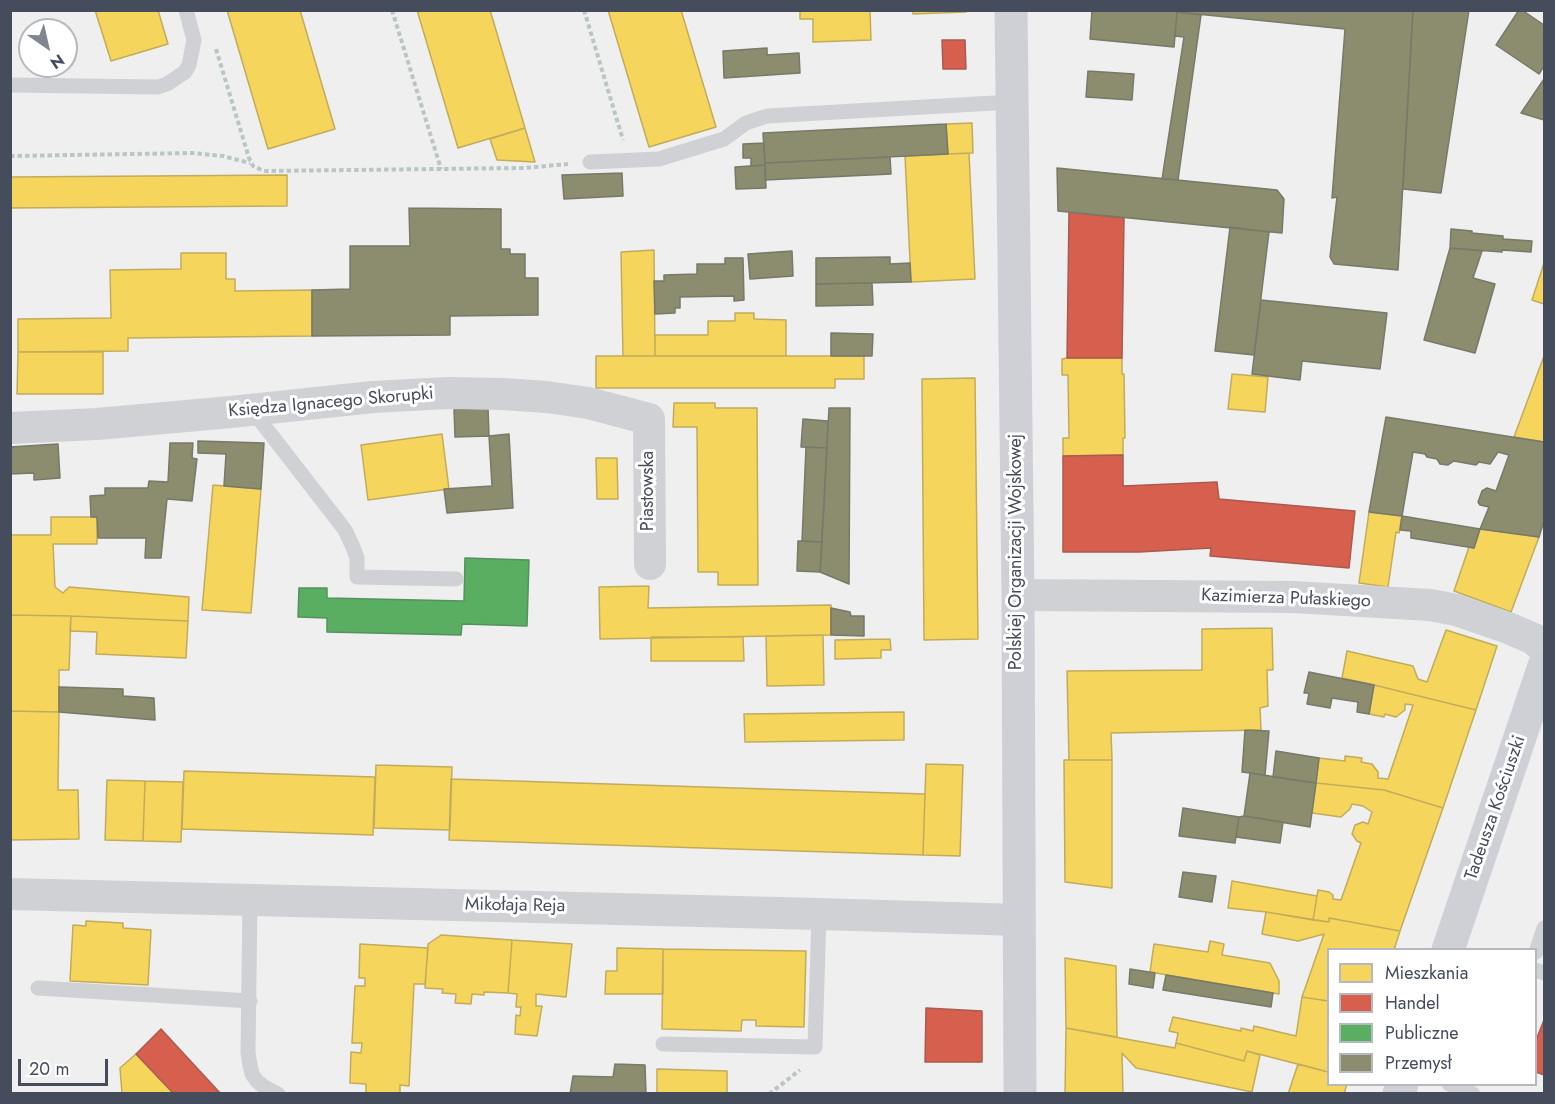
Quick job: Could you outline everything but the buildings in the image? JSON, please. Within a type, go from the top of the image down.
[{"type":"street","name":"Polskiej Organizacji Wojskowej","points":[[1011,10],[1020,1094]]},
{"type":"street","name":"Księdza Ignacego Skorupki","points":[[10,428],[97,424],[374,397],[448,393],[547,397],[588,403],[649,418]]},
{"type":"street","name":"Piastowska","points":[[649,418],[650,564]]},
{"type":"street","name":"Kazimierza Pułaskiego","points":[[1017,595],[1293,597],[1430,606],[1456,610],[1508,628],[1534,639],[1545,649]]},
{"type":"street","name":"Tadeusza Kościuszki","points":[[1450,948],[1545,666]]},
{"type":"street","name":"Mikołaja Reja","points":[[10,894],[1019,920]]},
{"type":"lane","points":[[10,85],[158,87],[167,84],[185,72],[189,65],[194,40],[186,10]]},
{"type":"lane","points":[[591,162],[654,160],[724,139],[746,123],[767,116],[1012,102]]},
{"type":"lane","points":[[252,410],[345,530],[357,558],[357,577],[456,579]]},
{"type":"lane","points":[[250,899],[249,1065],[257,1081],[278,1094]]},
{"type":"lane","points":[[663,1044],[815,1047],[819,914]]},
{"type":"lane","points":[[1537,949],[1545,928]]},
{"type":"lane","points":[[38,988],[250,1001]]},
{"type":"lane","points":[[1454,1086],[1473,1094]]},
{"type":"path","points":[[392,10],[441,169]]},
{"type":"path","points":[[584,10],[629,160]]},
{"type":"path","points":[[215,45],[251,163],[264,171],[535,168],[591,162]]},
{"type":"path","points":[[10,156],[192,153],[223,156],[251,163]]},
{"type":"path","points":[[769,1094],[808,1064],[815,1047]]}]
